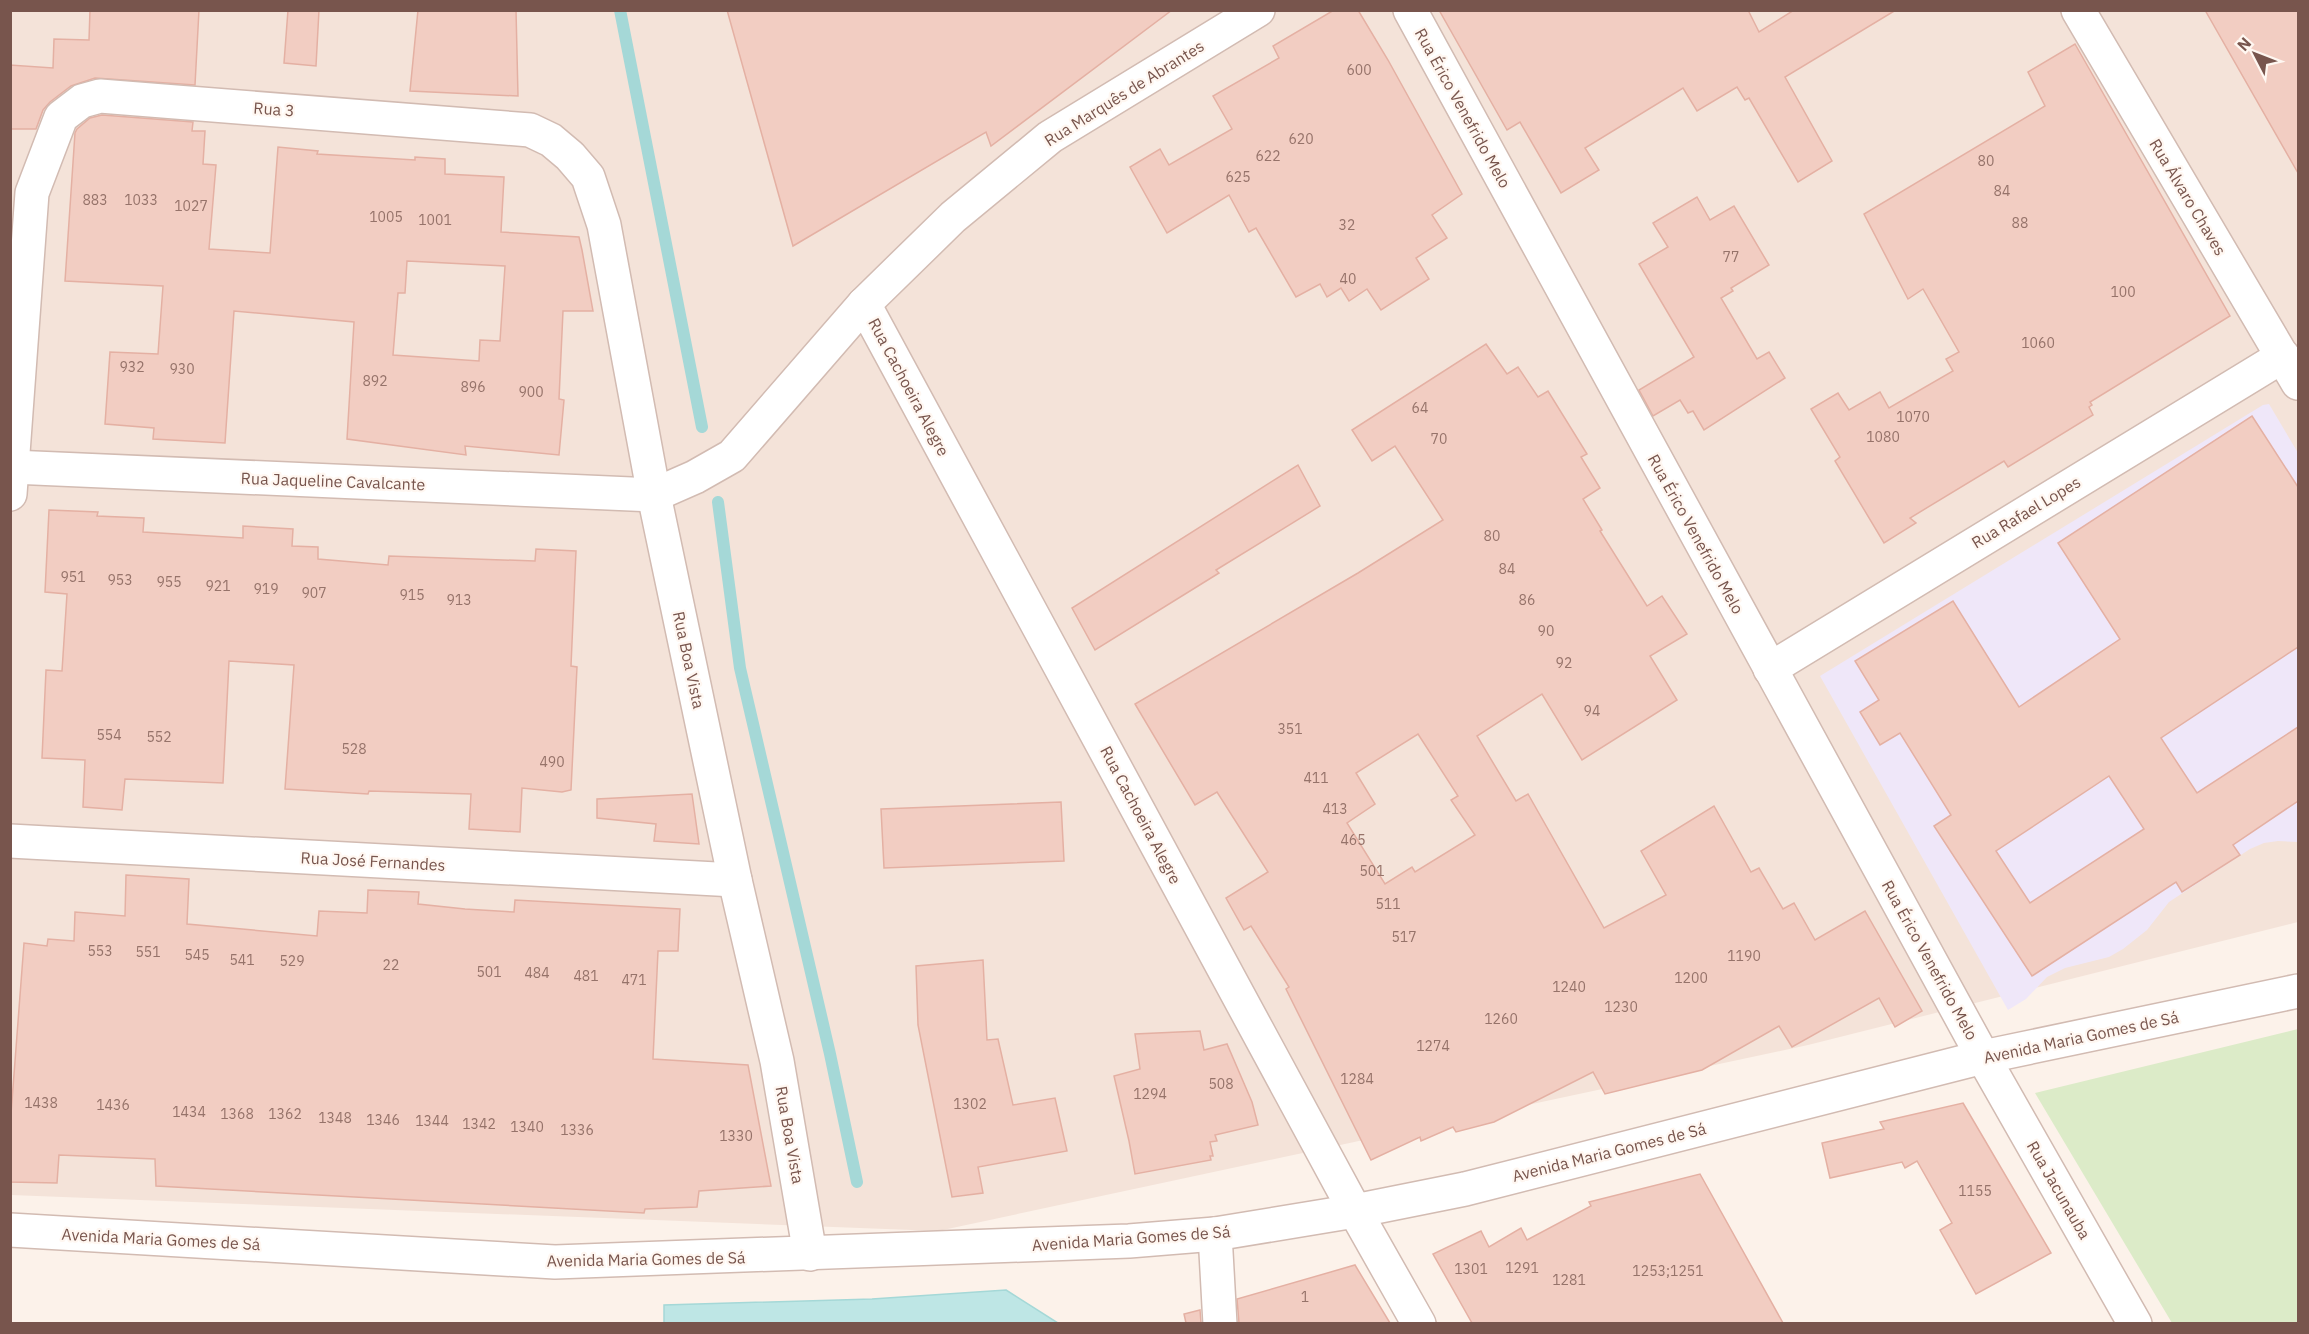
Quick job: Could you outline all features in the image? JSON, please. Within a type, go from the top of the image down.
[{"type":"street","name":"Rua Marquês de Abrantes","points":[[654,495],[695,477],[732,456],[864,304],[954,217],[1050,137],[1258,10]]},
{"type":"street","name":"Rua Érico Venefrido Melo","points":[[1410,10],[1983,1057]]},
{"type":"street","name":"Rua Álvaro Chaves","points":[[2078,10],[2291,369]]},
{"type":"street","name":"Rua 3","points":[[21,192],[61,117],[82,100],[100,96],[494,127]]},
{"type":"street","name":"Rua Boa Vista","points":[[494,127],[530,130],[551,140],[570,156],[588,177],[604,225],[654,495],[735,880],[777,1062],[810,1254]]},
{"type":"street","points":[[11,480],[21,192]]},
{"type":"street","name":"Rua Cachoeira Alegre","points":[[864,304],[1355,1211],[1419,1323]]},
{"type":"street","name":"Rua Rafael Lopes","points":[[1770,669],[2291,369]]},
{"type":"street","name":"Rua Jaqueline Cavalcante","points":[[11,480],[654,495]]},
{"type":"street","name":"Rua José Fernandes","points":[[10,841],[735,880]]},
{"type":"street","name":"Avenida Maria Gomes de Sá","points":[[10,1230],[555,1262],[1129,1241],[1215,1234],[1355,1211],[1465,1189],[1983,1057],[2298,991]]},
{"type":"street","name":"Rua Jacunauba","points":[[1983,1057],[2135,1323]]},
{"type":"street","points":[[1215,1234],[1220,1323]]},
{"type":"shaded area","points":[[11,11],[2298,11],[2298,922],[1808,1045],[938,1231],[11,1195]]},
{"type":"shaded area","points":[[2269,404],[2298,453],[2298,842],[2264,843],[2250,849],[2169,902],[2147,930],[2123,949],[2109,957],[2065,968],[2047,977],[2026,999],[2008,1010],[1820,676],[2263,405]]},
{"type":"green space","points":[[2298,1029],[2298,1323],[2172,1323],[2035,1093]]},
{"type":"water","points":[[1006,1290],[1058,1323],[664,1323],[664,1305],[872,1299]]},
{"type":"building","points":[[90,10],[199,10],[195,85],[95,78],[71,86],[50,102],[43,110],[36,129],[10,129],[10,65],[53,68],[54,39],[89,40]]},
{"type":"building","points":[[288,10],[319,10],[316,66],[284,63]]},
{"type":"building","points":[[418,10],[516,10],[518,96],[410,91]]},
{"type":"building","points":[[727,10],[1172,10],[991,146],[986,132],[793,246]]},
{"type":"building","points":[[1334,10],[1358,10],[1462,194],[1432,215],[1447,238],[1416,258],[1429,279],[1381,310],[1367,289],[1349,301],[1341,288],[1327,297],[1320,284],[1296,297],[1256,228],[1249,232],[1229,195],[1167,233],[1130,167],[1160,149],[1169,165],[1232,129],[1213,96],[1279,58],[1273,46]]},
{"type":"building","points":[[1439,10],[1748,10],[1759,32],[1794,10],[1896,10],[1785,77],[1832,161],[1798,182],[1749,98],[1745,100],[1737,87],[1697,111],[1683,88],[1585,148],[1599,170],[1561,193],[1520,122],[1507,130]]},
{"type":"building","points":[[2205,10],[2298,10],[2298,173]]},
{"type":"building","points":[[2075,44],[2230,316],[2090,402],[2092,405],[2089,407],[2093,415],[2008,467],[2004,461],[1910,518],[1916,523],[1884,543],[1835,461],[1840,457],[1811,409],[1838,393],[1849,410],[1880,392],[1889,408],[1953,371],[1946,359],[1959,352],[1923,289],[1908,299],[1864,214],[2045,106],[2028,72]]},
{"type":"building","points":[[102,115],[193,122],[192,131],[205,131],[203,164],[216,165],[209,249],[270,253],[278,147],[318,151],[317,154],[415,160],[415,157],[445,159],[445,174],[504,177],[501,232],[579,237],[582,250],[593,311],[563,311],[559,399],[564,400],[559,455],[465,446],[466,455],[347,439],[354,322],[234,311],[225,443],[153,439],[154,428],[105,424],[110,352],[158,354],[163,286],[65,281],[75,133],[90,118]],"holes":[[[407,261],[505,266],[500,341],[480,340],[479,361],[393,355],[398,293],[405,293]]]},
{"type":"building","points":[[1697,197],[1710,220],[1734,206],[1769,265],[1731,288],[1733,291],[1721,298],[1757,359],[1769,352],[1785,378],[1704,430],[1693,411],[1688,413],[1680,400],[1653,416],[1639,390],[1694,357],[1639,264],[1668,247],[1653,223]]},
{"type":"building","points":[[1486,344],[1507,374],[1518,367],[1538,397],[1548,391],[1587,454],[1581,457],[1600,488],[1583,499],[1602,530],[1600,531],[1647,606],[1662,596],[1687,634],[1650,656],[1677,700],[1582,760],[1542,694],[1477,736],[1516,801],[1528,794],[1604,928],[1666,895],[1641,851],[1714,806],[1751,872],[1759,868],[1783,909],[1794,903],[1815,940],[1865,911],[1922,1011],[1895,1027],[1879,998],[1792,1047],[1779,1026],[1702,1070],[1605,1094],[1593,1072],[1494,1122],[1456,1132],[1453,1127],[1421,1141],[1420,1137],[1371,1160],[1286,989],[1289,987],[1251,926],[1244,930],[1226,898],[1268,872],[1217,792],[1195,805],[1135,704],[1358,573],[1443,520],[1395,446],[1372,461],[1352,430]],"holes":[[[1418,734],[1458,796],[1451,800],[1475,835],[1415,872],[1412,867],[1385,884],[1347,823],[1375,804],[1356,773]]]},
{"type":"building","points":[[2252,416],[2298,487],[2298,647],[2161,738],[2197,793],[2298,727],[2298,801],[2233,845],[2240,855],[2182,892],[2176,882],[2032,976],[1934,826],[1951,815],[1900,733],[1880,745],[1860,712],[1879,700],[1855,661],[1953,601],[2019,707],[2120,639],[2058,543]],"holes":[[[2109,776],[2144,829],[2030,903],[1996,851]]]},
{"type":"building","points":[[1298,465],[1320,506],[1216,570],[1219,573],[1095,650],[1072,608]]},
{"type":"building","points":[[49,510],[98,512],[97,516],[144,518],[143,532],[243,538],[243,526],[293,529],[292,546],[318,547],[318,559],[388,565],[389,556],[535,561],[536,549],[576,551],[571,666],[577,667],[571,790],[562,792],[522,788],[520,832],[469,829],[471,794],[369,791],[368,794],[285,789],[294,665],[229,661],[223,783],[125,779],[122,810],[83,807],[85,760],[42,758],[46,670],[62,671],[67,594],[45,592]]},
{"type":"building","points":[[692,794],[699,844],[654,841],[656,824],[597,818],[597,799]]},
{"type":"building","points":[[1061,802],[1064,861],[884,868],[881,809]]},
{"type":"building","points":[[126,875],[189,879],[187,924],[317,936],[319,911],[367,913],[368,890],[419,892],[418,904],[514,912],[515,900],[680,909],[678,951],[658,951],[653,1059],[748,1065],[771,1186],[699,1191],[697,1207],[645,1209],[644,1213],[156,1186],[155,1159],[59,1155],[57,1183],[10,1182],[10,1127],[24,943],[47,946],[48,939],[74,941],[75,912],[125,916]]},
{"type":"building","points":[[983,960],[987,1040],[998,1039],[1013,1105],[1055,1098],[1067,1151],[978,1167],[983,1193],[952,1197],[918,1025],[916,966]]},
{"type":"building","points":[[1200,1031],[1204,1050],[1227,1044],[1252,1102],[1258,1125],[1215,1135],[1217,1141],[1210,1142],[1213,1156],[1210,1156],[1211,1160],[1135,1174],[1114,1076],[1140,1069],[1135,1034]]},
{"type":"building","points":[[1963,1103],[2051,1253],[1976,1294],[1940,1230],[1952,1223],[1917,1161],[1905,1168],[1902,1162],[1830,1178],[1822,1143],[1884,1129],[1880,1122]]},
{"type":"building","points":[[1700,1174],[1783,1323],[1472,1323],[1433,1254],[1481,1231],[1489,1247],[1521,1228],[1527,1240],[1591,1206],[1589,1202]]},
{"type":"building","points":[[1355,1265],[1390,1323],[1239,1323],[1237,1299]]},
{"type":"building","points":[[1200,1310],[1201,1323],[1186,1323],[1184,1314]]},
{"type":"waterway","points":[[620,10],[702,427]]},
{"type":"waterway","points":[[718,502],[740,668],[830,1054],[857,1182]]}]
